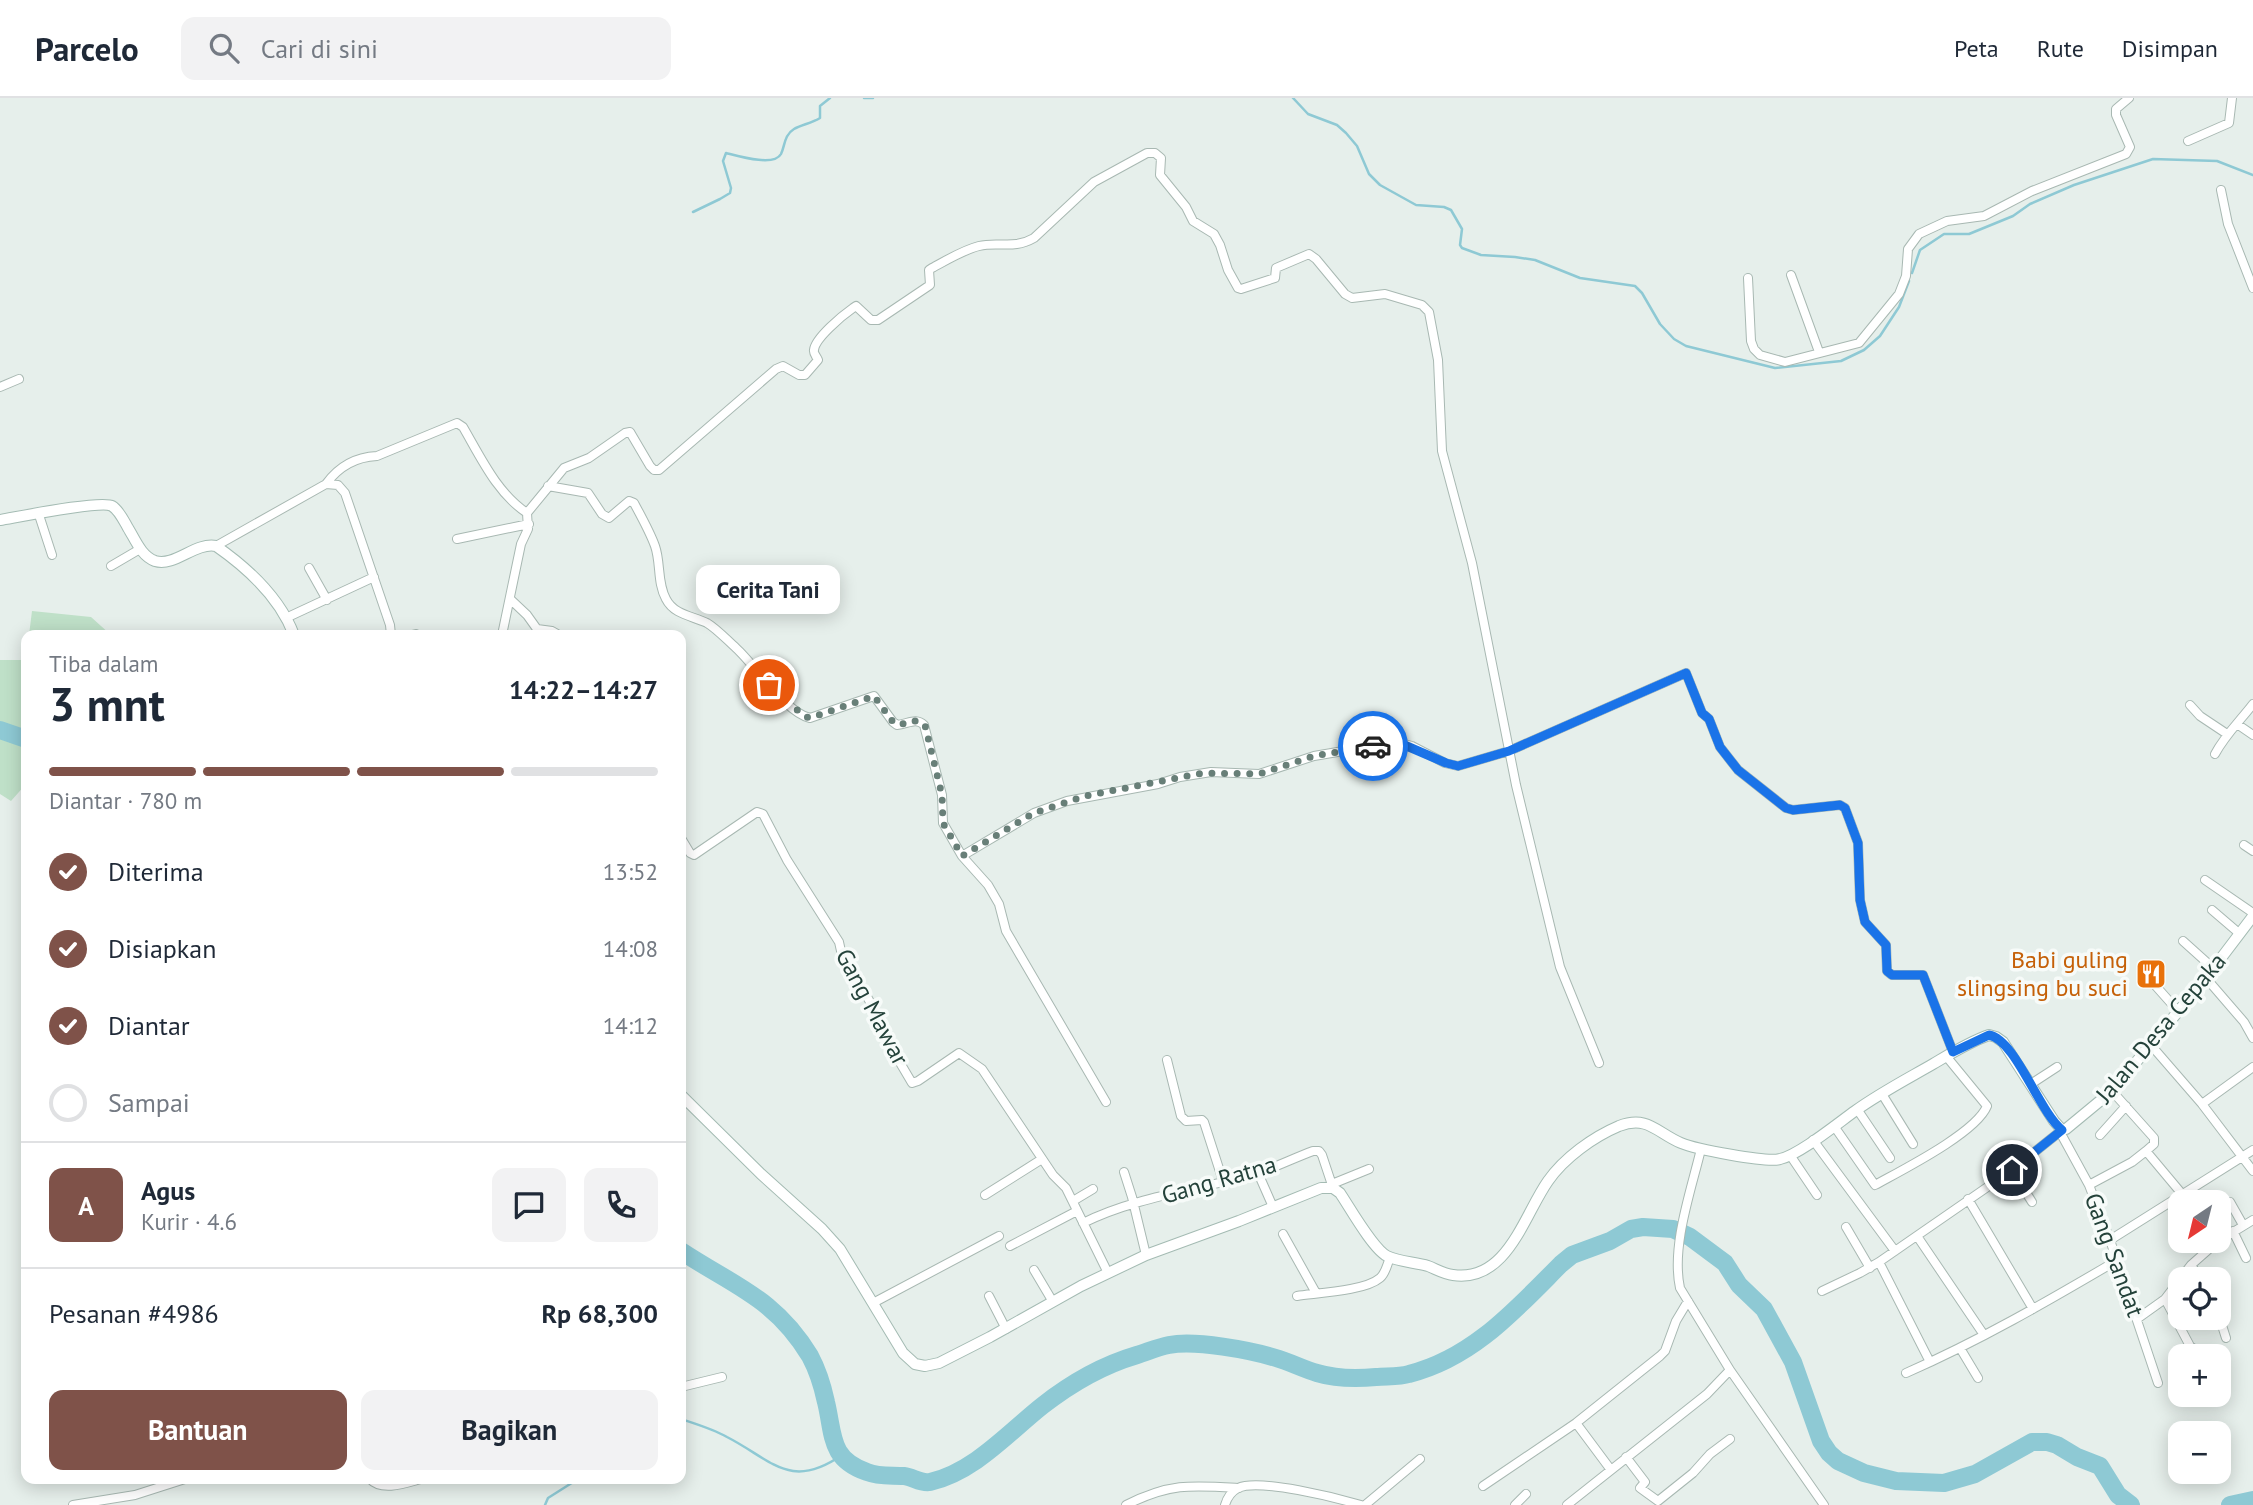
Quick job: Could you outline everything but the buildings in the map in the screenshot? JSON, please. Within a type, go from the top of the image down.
[{"type":"street","points":[[1748,278],[1751,341],[1756,352],[1785,362],[1855,345],[1866,337],[1904,285],[1908,249],[1919,234],[1947,221],[1984,216],[2068,175],[2126,154],[2130,147],[2116,109],[2129,98]]},
{"type":"street","points":[[2188,141],[2229,123],[2232,98]]},
{"type":"street","points":[[527,513],[564,468],[589,458],[625,433],[630,432],[633,435],[654,470],[663,468],[776,369],[783,366],[799,376],[805,375],[818,360],[814,353],[815,347],[832,323],[856,306],[871,320],[877,320],[927,287],[930,280],[929,270],[932,268],[980,246],[1024,244],[1034,238],[1094,182],[1147,153],[1155,153],[1161,158],[1160,175],[1186,207],[1193,221],[1214,234],[1238,288],[1275,278],[1276,268],[1309,254],[1345,294],[1352,298],[1385,294],[1422,304],[1429,312],[1437,360],[1442,451],[1472,563],[1509,751],[1560,967],[1599,1063]]},
{"type":"street","points":[[2221,190],[2228,224],[2253,288]]},
{"type":"street","points":[[1791,275],[1819,352]]},
{"type":"street","points":[[0,387],[19,379]]},
{"type":"street","points":[[0,520],[91,505],[110,505],[117,509],[140,549],[151,559],[164,562],[202,547],[216,546],[326,484],[340,468],[355,460],[364,456],[377,456],[459,424],[503,492],[527,513],[529,524],[521,544],[503,630]]},
{"type":"street","points":[[326,484],[338,485],[345,493],[390,630]]},
{"type":"street","points":[[548,486],[588,493],[602,514],[608,518],[629,501],[634,503],[655,545],[661,586],[671,607],[714,628],[745,656],[769,685],[798,713],[810,718],[874,696],[898,725],[916,720],[925,725],[942,795],[943,823],[962,856],[988,884],[999,904],[1006,931],[1106,1102]]},
{"type":"street","points":[[39,515],[51,555]]},
{"type":"street","points":[[457,538],[529,524]]},
{"type":"street","points":[[216,546],[263,586],[288,617],[292,630]]},
{"type":"street","points":[[111,566],[140,549]]},
{"type":"street","points":[[309,568],[327,600]]},
{"type":"street","points":[[288,617],[373,577]]},
{"type":"street","points":[[510,599],[537,629],[544,630]]},
{"type":"street","points":[[962,856],[1034,813],[1067,801],[1180,777],[1211,772],[1259,774],[1314,756],[1390,743],[1412,747],[1455,767],[1509,751],[1686,673],[1702,713],[1709,719],[1720,747],[1738,770],[1786,808],[1793,810],[1840,805],[1845,808],[1858,843],[1860,900],[1865,922],[1886,945],[1887,971],[1892,975],[1923,975],[1949,1054],[1987,1106],[1980,1117],[1958,1136],[1875,1185],[1834,1126]]},
{"type":"street","points":[[2215,754],[2227,734],[2253,704]]},
{"type":"street","points":[[2190,705],[2200,716],[2227,734]]},
{"type":"street","points":[[2237,724],[2253,735]]},
{"type":"street","name":"Gang Mawar","points":[[686,846],[694,855],[757,812],[763,814],[787,860],[839,942],[841,951],[874,1009],[889,1044],[912,1083],[960,1053],[982,1069],[1053,1175],[1064,1184],[1108,1273]]},
{"type":"street","points":[[2244,845],[2253,851]]},
{"type":"street","points":[[2206,880],[2253,915]]},
{"type":"street","points":[[2212,910],[2239,934]]},
{"type":"street","name":"Jalan Desa Cepaka","points":[[2061,1131],[2081,1119],[2112,1091],[2206,978],[2253,915]]},
{"type":"street","points":[[2183,941],[2213,968]]},
{"type":"street","points":[[2146,975],[2178,1011]]},
{"type":"street","points":[[2206,978],[2244,1022],[2253,1038]]},
{"type":"street","points":[[1332,1186],[1340,1193],[1376,1246],[1390,1258],[1413,1262],[1453,1275],[1474,1273],[1495,1263],[1508,1248],[1559,1168],[1573,1155],[1622,1125],[1648,1123],[1680,1143],[1701,1149],[1771,1160],[1781,1159],[1857,1109],[1949,1054],[1983,1037],[1996,1037],[2003,1042],[2061,1131],[2012,1170],[1879,1262],[1822,1291]]},
{"type":"street","points":[[2150,1044],[2202,1104],[2253,1171]]},
{"type":"street","points":[[1167,1060],[1181,1116],[1186,1121],[1202,1119],[1204,1122],[1223,1181]]},
{"type":"street","points":[[2031,1084],[2057,1067]]},
{"type":"street","points":[[2202,1104],[2253,1067]]},
{"type":"street","points":[[2089,1185],[2132,1161],[2155,1142],[2112,1091]]},
{"type":"street","points":[[1882,1094],[1913,1144]]},
{"type":"street","points":[[686,1101],[829,1236],[840,1249],[903,1353],[915,1364],[925,1366],[939,1363],[1146,1255],[1314,1190],[1332,1186],[1369,1169]]},
{"type":"street","points":[[2100,1135],[2126,1106]]},
{"type":"street","points":[[1857,1109],[1890,1158]]},
{"type":"street","name":"Gang Sandat","points":[[2061,1131],[2089,1185],[2158,1383]]},
{"type":"street","points":[[1813,1140],[1895,1251]]},
{"type":"street","points":[[1701,1149],[1678,1258],[1680,1288],[1730,1370],[1824,1505]]},
{"type":"street","points":[[2189,1190],[2253,1150]]},
{"type":"street","points":[[2146,1151],[2179,1190]]},
{"type":"street","name":"Gang Ratna","points":[[1083,1223],[1134,1204],[1258,1173],[1313,1152],[1322,1155],[1332,1186]]},
{"type":"street","points":[[1790,1155],[1817,1195]]},
{"type":"street","points":[[985,1195],[1042,1159]]},
{"type":"street","points":[[2012,1170],[2032,1202]]},
{"type":"street","points":[[1124,1172],[1146,1255]]},
{"type":"street","points":[[1258,1173],[1273,1207]]},
{"type":"street","points":[[1073,1201],[1093,1189]]},
{"type":"street","points":[[1968,1199],[2033,1309]]},
{"type":"street","points":[[2110,1240],[2168,1203]]},
{"type":"street","points":[[2231,1204],[2243,1225]]},
{"type":"street","points":[[1010,1246],[1077,1211]]},
{"type":"street","points":[[2137,1319],[2165,1299],[2191,1265],[2233,1231],[2253,1220]]},
{"type":"street","points":[[1846,1227],[1870,1268]]},
{"type":"street","points":[[2233,1231],[2246,1258]]},
{"type":"street","points":[[1283,1234],[1316,1293]]},
{"type":"street","points":[[873,1303],[999,1236]]},
{"type":"street","points":[[1917,1236],[1984,1335]]},
{"type":"street","points":[[1297,1296],[1344,1290],[1375,1281],[1383,1276],[1390,1258]]},
{"type":"street","points":[[1906,1373],[1960,1348],[2116,1261]]},
{"type":"street","points":[[1879,1262],[1930,1362]]},
{"type":"street","points":[[1034,1270],[1053,1302]]},
{"type":"street","points":[[989,1296],[1006,1329]]},
{"type":"street","points":[[2165,1299],[2189,1344]]},
{"type":"street","points":[[1483,1486],[1576,1423],[1665,1351],[1676,1321],[1688,1301]]},
{"type":"street","points":[[2223,1330],[2226,1338]]},
{"type":"street","points":[[1960,1348],[1978,1378]]},
{"type":"street","points":[[1567,1505],[1707,1394],[1730,1370]]},
{"type":"street","points":[[686,1386],[722,1377]]},
{"type":"street","points":[[1576,1423],[1611,1470]]},
{"type":"street","points":[[1626,1457],[1645,1482],[1640,1488],[1658,1504],[1710,1454],[1730,1439]]},
{"type":"street","points":[[1126,1505],[1150,1493],[1177,1486],[1198,1485],[1287,1489],[1363,1505],[1420,1460]]},
{"type":"street","points":[[73,1505],[135,1495],[169,1484]]},
{"type":"street","points":[[376,1484],[394,1484]]},
{"type":"street","points":[[1225,1505],[1227,1498],[1239,1488]]},
{"type":"street","points":[[1515,1505],[1526,1494]]},
{"type":"green space","points":[[32,611],[91,617],[105,630],[30,630]]},
{"type":"green space","points":[[0,660],[21,660],[21,790],[11,801],[0,794]]},
{"type":"waterway","points":[[693,212],[730,193],[723,161],[726,153],[755,160],[777,158],[791,131],[820,118],[820,106],[830,98]]},
{"type":"waterway","points":[[864,98],[873,98]]},
{"type":"waterway","points":[[1293,98],[1308,114],[1337,125],[1346,133],[1357,146],[1369,174],[1380,185],[1416,205],[1451,210],[1462,229],[1462,248],[1481,255],[1535,260],[1580,278],[1635,286],[1660,324],[1674,339],[1686,346],[1775,368],[1841,361],[1864,350],[1880,336],[1899,307],[1909,281]]},
{"type":"waterway","points":[[1912,273],[1920,250],[1944,234],[1969,234],[2013,216],[2030,204],[2074,185],[2153,159],[2217,161],[2253,175]]},
{"type":"waterway","points":[[0,730],[21,737]]},
{"type":"waterway","points":[[686,1254],[752,1295],[783,1320],[797,1336],[820,1379],[832,1435],[839,1453],[846,1460],[872,1474],[904,1476],[930,1482],[976,1461],[1064,1390],[1124,1359],[1165,1346],[1193,1344],[1265,1355],[1332,1376],[1361,1378],[1405,1375],[1432,1367],[1473,1344],[1510,1314],[1572,1255],[1610,1241],[1631,1229],[1673,1229],[1690,1237],[1725,1263],[1739,1285],[1764,1309],[1793,1362],[1821,1441],[1838,1461],[1864,1473],[1896,1481],[1944,1483],[1975,1474],[2032,1442],[2047,1442],[2100,1466],[2118,1495],[2131,1505]]},
{"type":"waterway","points":[[686,1421],[716,1432],[782,1468],[795,1471],[808,1471],[824,1466],[842,1455]]},
{"type":"waterway","points":[[545,1505],[548,1498],[570,1484]]},
{"type":"waterway","points":[[2230,1505],[2253,1500]]},
{"type":"way so far","points":[[769,685],[798,713],[810,718],[874,696],[898,725],[916,720],[925,725],[942,795],[943,823],[962,856],[1034,813],[1085,796],[1203,773],[1259,774],[1314,756],[1373,746]]},
{"type":"place","name":"Cerita Tani","points":[[769,685]]},
{"type":"place","name":"Babi guling slingsing bu suci","points":[[2151,974]]},
{"type":"route","points":[[1373,746],[1396,742],[1455,767],[1509,751],[1686,673],[1702,713],[1709,719],[1720,747],[1738,770],[1786,808],[1793,810],[1840,805],[1845,808],[1858,843],[1860,900],[1865,922],[1886,945],[1887,971],[1892,975],[1923,975],[1953,1052],[1989,1035],[2003,1042],[2062,1130],[2012,1170]]}]
